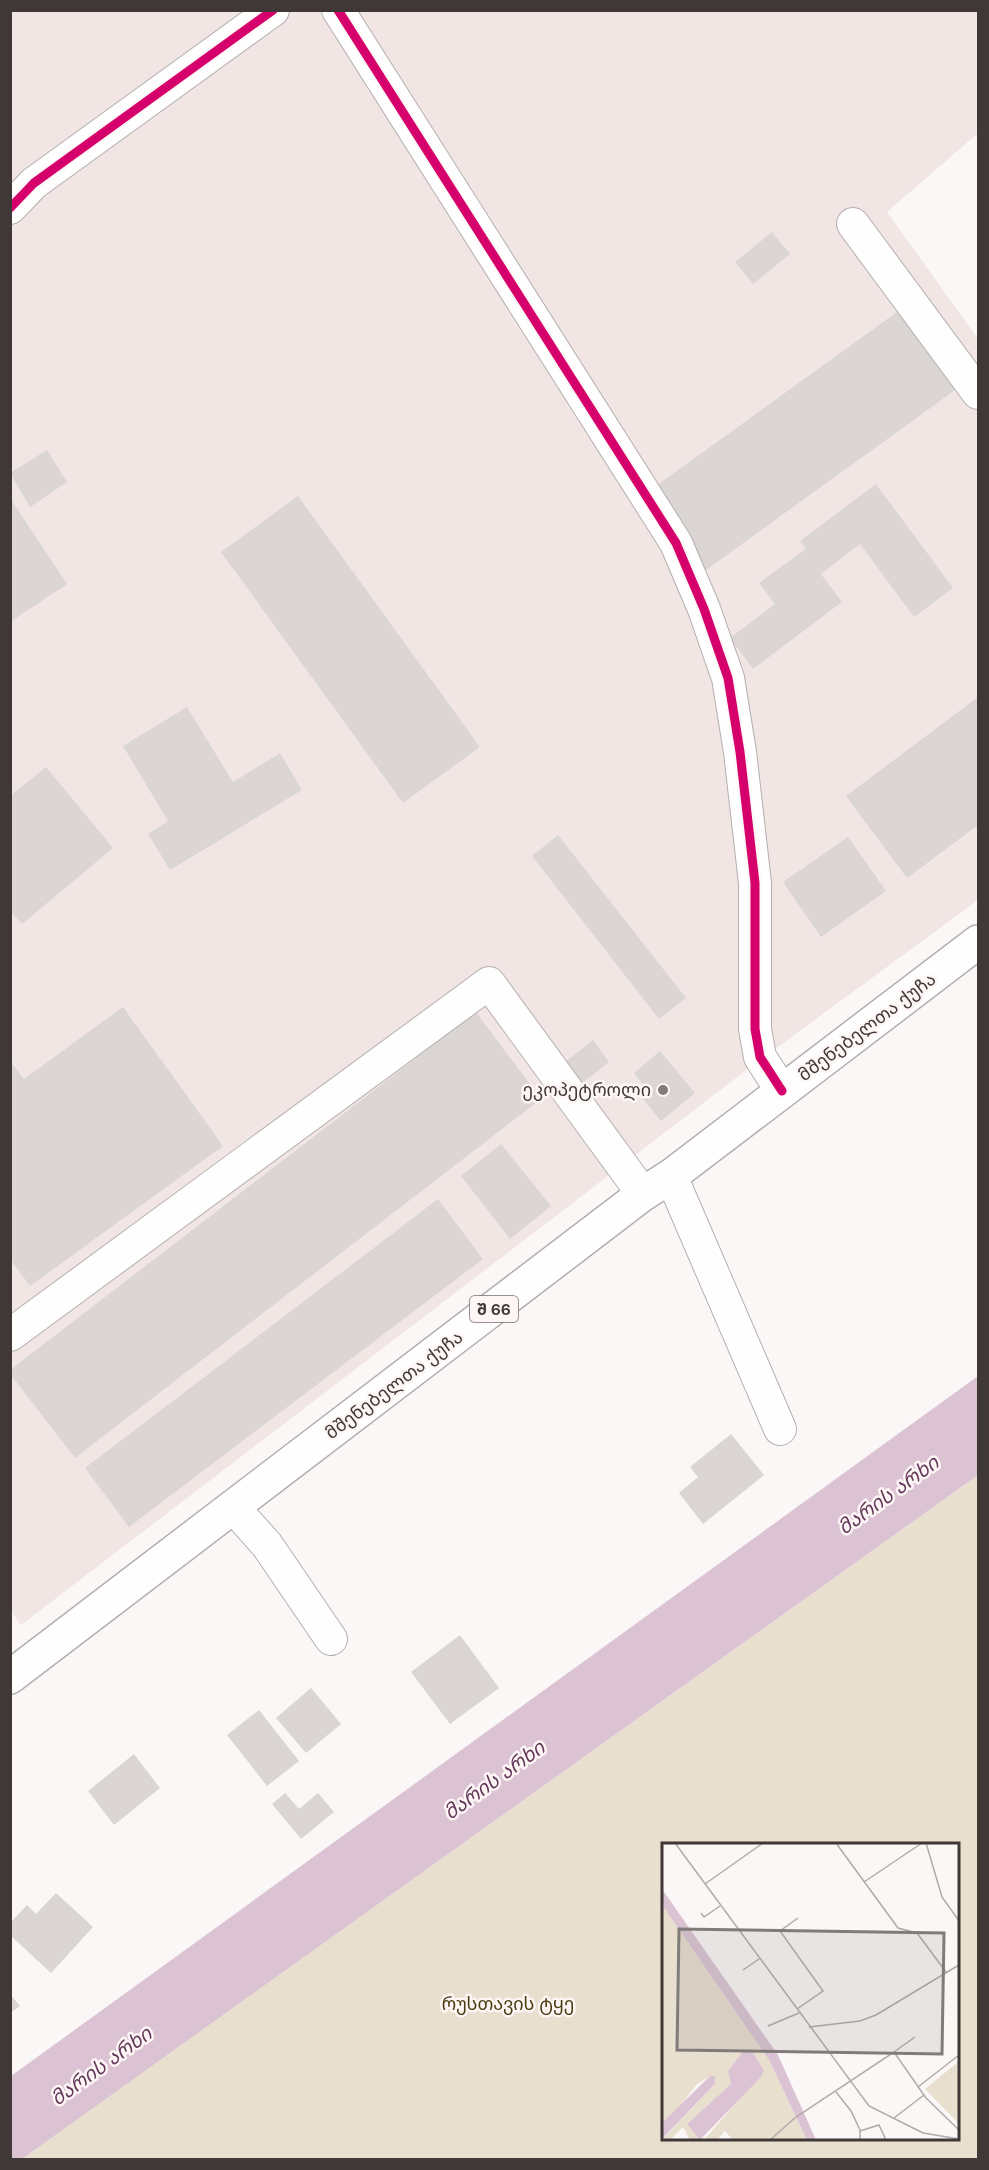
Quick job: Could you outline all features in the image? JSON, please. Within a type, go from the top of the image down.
[{"type":"main road","name":"მშენებელთა ქუჩა","points":[[10,1677],[643,1194],[671,1176],[978,942]]},
{"type":"street","points":[[10,208],[34,183],[273,10]]},
{"type":"street","points":[[338,10],[676,543],[704,609],[728,678],[740,752],[756,883],[755,1029],[760,1057],[782,1092]]},
{"type":"street","points":[[853,224],[978,393]]},
{"type":"street","points":[[10,1335],[489,983],[643,1194]]},
{"type":"street","points":[[671,1176],[780,1429]]},
{"type":"street","points":[[234,1508],[267,1545],[331,1639]]},
{"type":"shaded area","points":[[10,11],[978,11],[978,133],[887,212],[978,339],[978,900],[740,1075],[21,1625],[10,1610]]},
{"type":"green space","name":"რუსთავის ტყე","points":[[978,1475],[978,2159],[22,2159]]},
{"type":"water","name":"მარის არხი","points":[[978,1376],[978,1475],[22,2159],[11,2159],[11,2076]]},
{"type":"building","points":[[772,232],[790,254],[753,284],[735,262]]},
{"type":"building","points":[[901,309],[958,388],[706,570],[649,491]]},
{"type":"building","points":[[47,450],[67,482],[30,507],[10,473]]},
{"type":"building","points":[[876,484],[953,588],[914,617],[860,544],[821,574],[842,602],[753,669],[730,638],[775,604],[759,583],[806,549],[800,541]]},
{"type":"building","points":[[298,496],[480,747],[403,803],[221,552]]},
{"type":"building","points":[[10,498],[67,584],[10,622]]},
{"type":"building","points":[[978,697],[978,825],[907,878],[846,796]]},
{"type":"building","points":[[187,707],[233,782],[280,753],[302,790],[170,870],[148,834],[168,821],[123,746]]},
{"type":"building","points":[[46,767],[113,848],[22,924],[10,911],[10,796]]},
{"type":"building","points":[[558,835],[686,998],[659,1019],[532,856]]},
{"type":"building","points":[[848,837],[886,891],[821,937],[783,882]]},
{"type":"building","points":[[123,1007],[223,1146],[30,1286],[10,1259],[10,1061],[24,1079]]},
{"type":"building","points":[[476,1012],[541,1099],[75,1458],[10,1374],[10,1370]]},
{"type":"building","points":[[593,1040],[609,1062],[581,1084],[565,1062]]},
{"type":"building","points":[[660,1051],[695,1093],[661,1121],[639,1094],[646,1088],[634,1073]]},
{"type":"building","points":[[501,1144],[551,1206],[510,1239],[461,1176]]},
{"type":"building","points":[[438,1199],[483,1259],[129,1527],[85,1468]]},
{"type":"building","points":[[731,1434],[764,1475],[703,1524],[679,1493],[698,1477],[690,1467]]},
{"type":"building","points":[[460,1635],[499,1688],[450,1724],[411,1672]]},
{"type":"building","points":[[311,1688],[341,1724],[306,1753],[276,1718]]},
{"type":"building","points":[[259,1710],[299,1761],[267,1786],[227,1735]]},
{"type":"building","points":[[134,1754],[160,1788],[114,1825],[88,1791]]},
{"type":"building","points":[[285,1793],[299,1809],[318,1793],[334,1812],[301,1839],[272,1804]]},
{"type":"building","points":[[56,1893],[93,1927],[51,1973],[10,1935],[10,1923],[27,1905],[36,1914]]},
{"type":"building","points":[[10,1994],[20,2006],[10,2013]]},
{"type":"cycle path","points":[[10,208],[34,183],[273,10]]},
{"type":"cycle path","points":[[338,10],[676,543],[704,609],[728,678],[740,752],[755,883],[755,1029],[760,1057],[782,1091]]},
{"type":"place","name":"ეკოპეტროლი","points":[[663,1090]]}]
